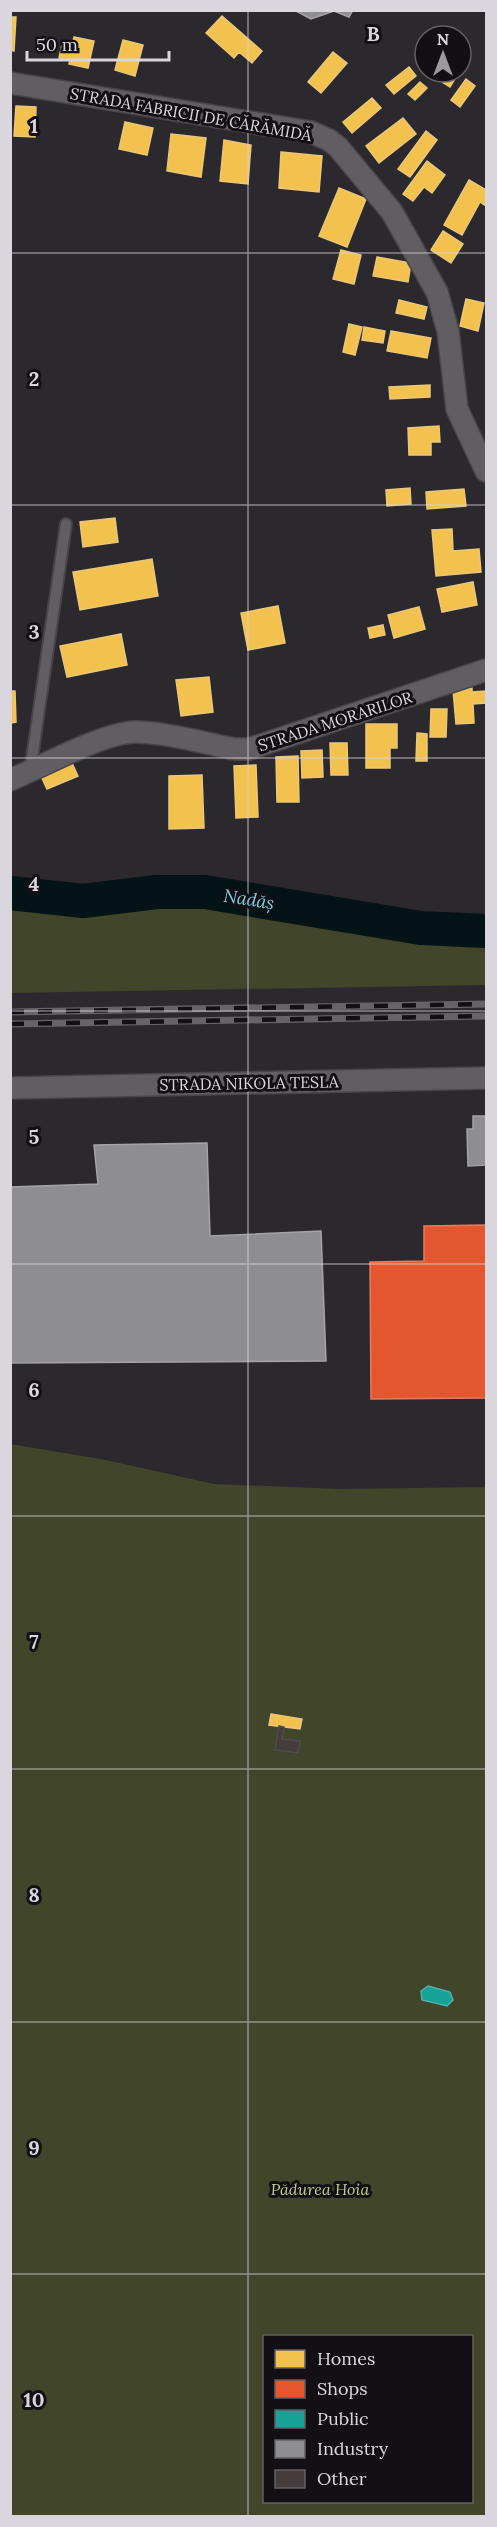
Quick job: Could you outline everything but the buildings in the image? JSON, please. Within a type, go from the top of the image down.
[{"type":"street","name":"STRADA FABRICII DE CĂRĂMIDĂ","points":[[10,83],[311,132],[338,147],[392,212],[437,292],[448,332],[457,409],[477,434],[486,471]]},
{"type":"street","name":"STRADA MORARILOR","points":[[10,780],[98,742],[126,733],[146,733],[234,749],[249,749],[486,670]]},
{"type":"street","name":"STRADA NIKOLA TESLA","points":[[10,1088],[486,1078]]},
{"type":"lane","points":[[30,772],[66,524]]},
{"type":"green space","points":[[10,877],[76,890],[179,882],[246,885],[432,918],[486,920],[486,985],[11,993]]},
{"type":"green space","name":"Pădurea Hoia","points":[[10,1444],[106,1460],[214,1484],[340,1489],[486,1487],[486,2516],[11,2516]]},
{"type":"waterway","name":"Nadăș","points":[[10,893],[83,901],[157,892],[205,892],[421,928],[486,931]]},
{"type":"railway","points":[[10,1012],[486,1004]]},
{"type":"railway","points":[[10,1024],[486,1016]]}]
